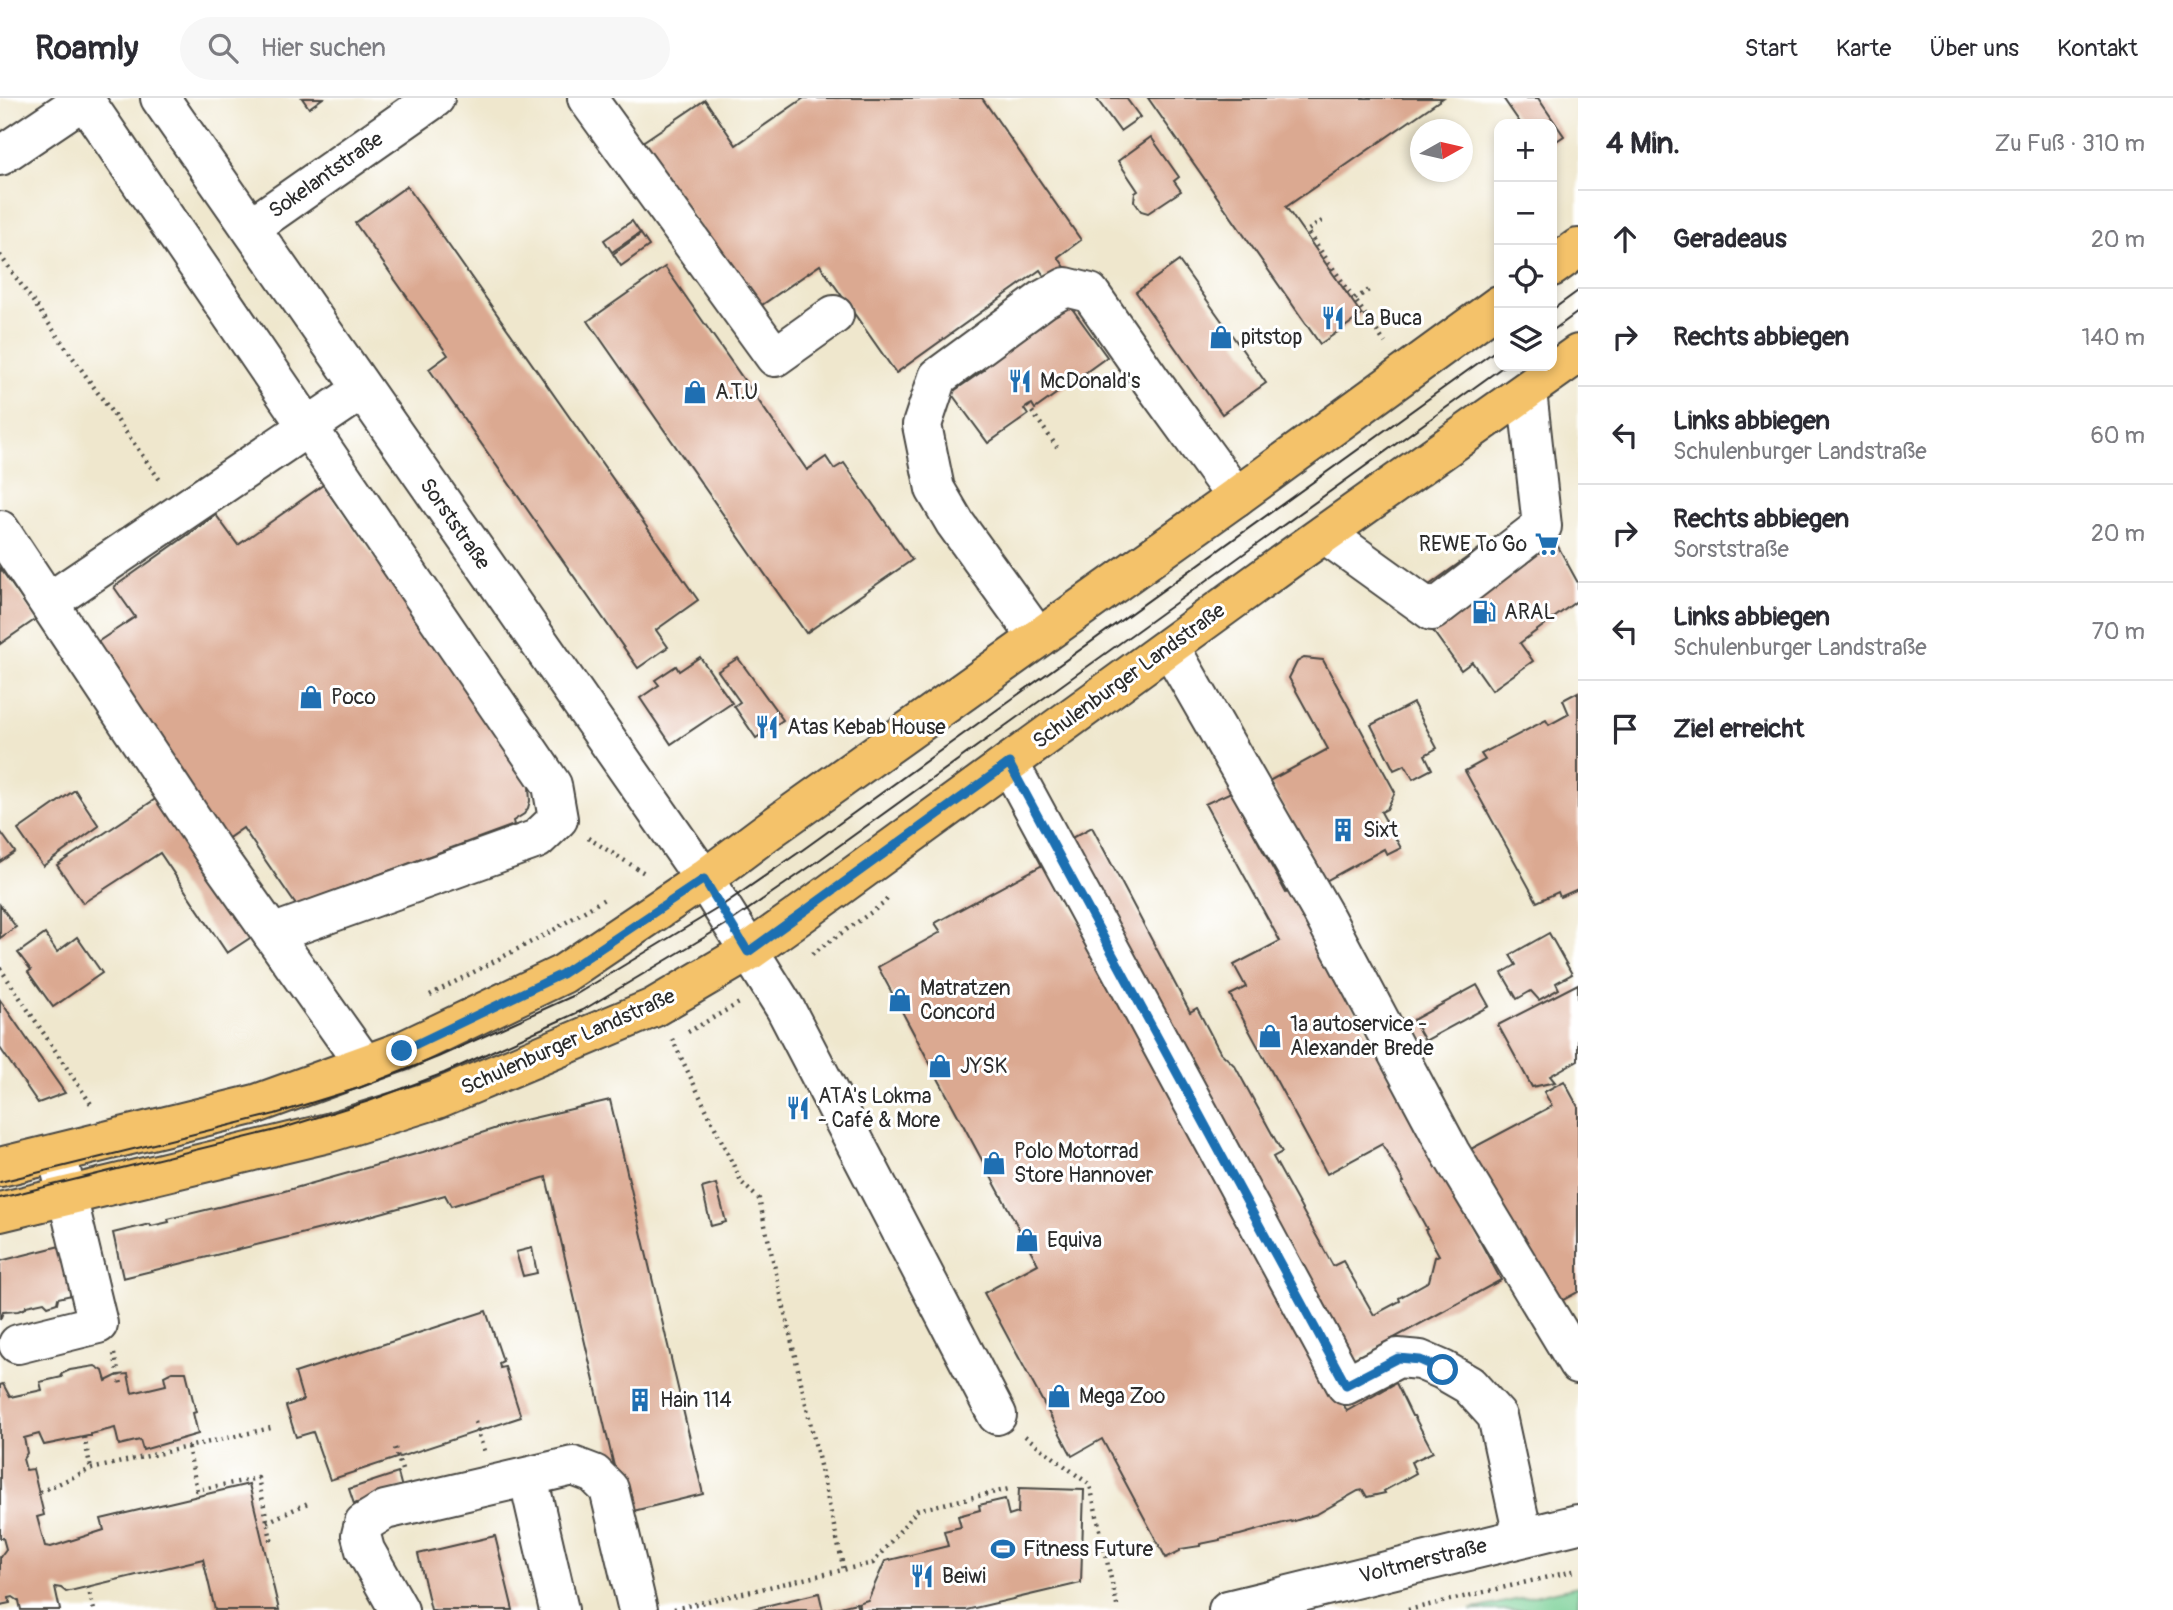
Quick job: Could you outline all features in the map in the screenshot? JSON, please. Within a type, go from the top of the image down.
[{"type":"main road","points":[[1557,263],[1578,248]]},
{"type":"main road","points":[[0,1167],[256,1104],[318,1083],[402,1051],[562,974],[695,866],[768,831],[1236,497],[1495,308]]},
{"type":"main road","name":"Schulenburger Landstraße","points":[[0,1212],[328,1133],[437,1099],[653,1008],[748,952],[1578,354]]},
{"type":"street","name":"Sorststraße","points":[[160,98],[695,866],[785,1008],[997,1415]]},
{"type":"street","name":"Sokelantstraße","points":[[250,227],[435,98]]},
{"type":"street","points":[[587,98],[775,357],[834,315]]},
{"type":"street","points":[[0,156],[85,99],[552,785],[558,819],[537,839],[272,934]]},
{"type":"street","points":[[1038,638],[955,523],[935,489],[922,425],[938,376],[1044,299],[1066,287],[1090,293],[1236,497]]},
{"type":"street","points":[[54,610],[183,512],[362,390]]},
{"type":"street","points":[[1325,534],[1432,611],[1542,526],[1527,391]]},
{"type":"street","points":[[0,530],[214,852],[364,1064]]},
{"type":"street","points":[[1170,647],[1322,912],[1450,1152],[1578,1364]]},
{"type":"street","points":[[1009,763],[1346,1385],[1398,1358],[1420,1360],[1469,1385],[1497,1416],[1523,1536]]},
{"type":"street","points":[[18,1344],[99,1324],[57,1154]]},
{"type":"street","points":[[399,1610],[365,1550],[361,1535],[364,1523],[385,1510],[573,1466],[594,1474],[609,1489],[639,1610]]},
{"type":"street","points":[[533,1498],[559,1610]]},
{"type":"street","name":"Voltmerstraße","points":[[1228,1610],[1578,1524]]},
{"type":"path","points":[[1322,221],[1307,231],[1390,350]]},
{"type":"path","points":[[0,255],[183,512]]},
{"type":"path","points":[[1355,299],[1369,290]]},
{"type":"path","points":[[1028,406],[1057,447]]},
{"type":"path","points":[[558,819],[646,874],[650,880]]},
{"type":"path","points":[[634,881],[676,855],[695,866]]},
{"type":"path","points":[[421,999],[552,931],[611,895]]},
{"type":"path","points":[[0,968],[101,1118]]},
{"type":"path","points":[[673,1039],[742,1183],[759,1199],[844,1570]]},
{"type":"path","points":[[997,1415],[1090,1485],[1118,1610]]},
{"type":"path","points":[[40,1492],[91,1469],[271,1428]]},
{"type":"path","points":[[84,1437],[91,1469]]},
{"type":"path","points":[[188,1447],[197,1490],[258,1478],[271,1544]]},
{"type":"path","points":[[670,1610],[873,1563],[917,1510],[1009,1489]]},
{"type":"path","points":[[267,1522],[310,1502]]},
{"type":"path","points":[[1408,1610],[1578,1570]]},
{"type":"path","points":[[88,1587],[94,1610]]},
{"type":"green space","points":[[1578,1586],[1578,1610],[1470,1610]]},
{"type":"building","points":[[302,98],[323,98],[309,108]]},
{"type":"building","points":[[804,98],[982,98],[1081,240],[1058,257],[1069,273],[1051,286],[1040,270],[896,373],[820,265],[756,309],[641,143],[705,100],[736,145]]},
{"type":"building","points":[[1096,98],[1126,98],[1140,117],[1120,131]]},
{"type":"building","points":[[1148,98],[1443,98],[1286,207],[1362,315],[1320,344]]},
{"type":"building","points":[[1503,98],[1538,98],[1552,119],[1518,119]]},
{"type":"building","points":[[1557,126],[1564,136],[1557,141]]},
{"type":"building","points":[[1151,137],[1179,177],[1174,181],[1181,191],[1148,213],[1141,211],[1134,201],[1138,191],[1118,161]]},
{"type":"building","points":[[407,186],[698,600],[656,630],[668,647],[638,668],[429,369],[448,355],[355,223]]},
{"type":"building","points":[[632,221],[640,233],[612,252],[604,240]]},
{"type":"building","points":[[641,234],[649,246],[621,266],[613,254]]},
{"type":"building","points":[[1179,261],[1266,383],[1222,414],[1136,292]]},
{"type":"building","name":"A.T.U","points":[[665,267],[807,470],[826,457],[834,469],[844,463],[912,560],[806,633],[588,321]]},
{"type":"building","name":"McDonald's","points":[[1068,303],[1107,357],[1035,409],[1032,404],[1028,406],[1024,409],[1028,415],[988,443],[951,393],[984,370],[979,364]]},
{"type":"building","name":"Poco","points":[[323,485],[533,784],[529,787],[528,808],[513,821],[514,825],[296,905],[243,828],[220,844],[84,651],[135,617],[114,587],[216,515],[238,545]]},
{"type":"building","points":[[1548,528],[1578,583],[1578,600],[1520,643],[1533,661],[1492,690],[1472,662],[1461,670],[1410,599],[1487,543],[1520,548]]},
{"type":"building","points":[[0,568],[36,619],[0,644]]},
{"type":"building","points":[[700,657],[732,703],[671,744],[640,698],[659,685],[655,680],[676,666],[679,671]]},
{"type":"building","points":[[738,658],[783,720],[756,738],[734,706],[740,702],[718,671]]},
{"type":"building","name":"Sixt","points":[[1304,658],[1323,660],[1395,792],[1387,809],[1381,812],[1401,848],[1387,855],[1384,849],[1324,882],[1269,781],[1328,749],[1289,678],[1297,662]]},
{"type":"building","points":[[1578,692],[1578,889],[1560,897],[1558,892],[1537,902],[1465,771],[1485,760],[1481,754],[1546,720],[1549,725],[1569,714],[1563,700]]},
{"type":"building","points":[[1413,703],[1437,748],[1425,755],[1432,769],[1413,779],[1405,765],[1394,770],[1371,725]]},
{"type":"building","points":[[75,790],[99,826],[43,866],[18,830]]},
{"type":"building","points":[[1231,792],[1286,893],[1290,891],[1501,1280],[1350,1362],[1066,841],[1092,827],[1190,1012],[1197,1008],[1220,1052],[1235,1066],[1282,1152],[1273,1157],[1333,1266],[1343,1261],[1374,1315],[1429,1281],[1435,1257],[1439,1255],[1402,1183],[1404,1182],[1382,1144],[1327,1174],[1230,995],[1246,987],[1234,965],[1280,941],[1205,804]]},
{"type":"building","points":[[160,796],[253,936],[227,953],[160,853],[83,903],[57,865]]},
{"type":"building","points":[[0,831],[15,852],[0,862]]},
{"type":"building","points":[[1046,863],[1347,1411],[1396,1383],[1414,1416],[1433,1452],[1411,1462],[1416,1473],[1384,1491],[1385,1493],[1367,1497],[1363,1490],[1358,1491],[1317,1514],[1180,1549],[1166,1558],[1102,1439],[1072,1456],[984,1293],[1038,1264],[878,967],[941,932],[935,923]]},
{"type":"building","points":[[0,905],[16,927],[0,938]]},
{"type":"building","points":[[1549,933],[1572,974],[1556,983],[1559,989],[1539,1000],[1531,991],[1517,999],[1502,973],[1516,965],[1510,955]]},
{"type":"building","points":[[45,934],[57,952],[77,937],[102,973],[53,1007],[18,953]]},
{"type":"building","points":[[1578,984],[1578,1060],[1550,1076],[1555,1082],[1532,1087],[1498,1025]]},
{"type":"building","points":[[1477,985],[1489,1006],[1425,1041],[1413,1020]]},
{"type":"building","points":[[0,1000],[65,1093],[38,1103],[0,1048]]},
{"type":"building","points":[[1564,1081],[1578,1107],[1578,1292],[1554,1305],[1469,1150],[1552,1106],[1544,1092]]},
{"type":"building","name":"Hain 114","points":[[610,1100],[703,1494],[625,1513],[546,1177],[451,1206],[445,1195],[345,1223],[123,1278],[113,1233],[169,1222],[168,1219],[281,1192],[423,1152],[512,1123]]},
{"type":"building","points":[[716,1184],[726,1222],[711,1226],[702,1188]]},
{"type":"building","points":[[64,1245],[76,1294],[58,1298],[57,1303],[48,1306],[44,1302],[26,1306],[18,1311],[3,1312],[0,1320],[0,1261]]},
{"type":"building","points":[[532,1248],[537,1273],[523,1276],[516,1252]]},
{"type":"building","points":[[486,1311],[503,1361],[499,1363],[500,1368],[505,1367],[521,1417],[330,1480],[313,1432],[296,1437],[286,1406],[303,1400],[295,1373]]},
{"type":"building","points":[[95,1366],[103,1371],[106,1381],[128,1374],[132,1393],[166,1385],[164,1376],[172,1372],[186,1372],[196,1412],[193,1413],[198,1434],[143,1450],[140,1440],[119,1445],[115,1428],[91,1436],[44,1445],[39,1434],[24,1438],[27,1453],[23,1459],[26,1470],[33,1469],[44,1515],[37,1517],[45,1546],[51,1547],[104,1530],[101,1519],[249,1484],[279,1610],[215,1610],[203,1559],[66,1592],[55,1587],[60,1610],[21,1610],[19,1601],[13,1597],[9,1598],[10,1603],[0,1605],[0,1557],[6,1549],[3,1538],[0,1538],[0,1385],[3,1384],[10,1397],[42,1390],[40,1382],[62,1377],[61,1374],[70,1370]]},
{"type":"building","points":[[398,1473],[402,1488],[354,1504],[349,1489]]},
{"type":"building","points":[[1019,1488],[1084,1490],[1081,1583],[966,1610],[860,1610],[858,1603],[868,1600],[885,1561],[948,1546],[944,1531],[961,1527],[958,1516],[980,1510],[979,1505],[1005,1499],[1009,1516],[1018,1513]]},
{"type":"building","points":[[495,1536],[513,1610],[431,1610],[418,1554]]},
{"type":"building","points":[[819,1593],[823,1610],[753,1610],[753,1609]]},
{"type":"building","points":[[856,1603],[858,1610],[832,1610],[832,1609]]},
{"type":"tram line","points":[[1555,308],[1578,291]]},
{"type":"tram line","points":[[1557,327],[1578,312]]},
{"type":"tram line","points":[[0,1182],[275,1114],[359,1088],[438,1057],[575,995],[720,907],[801,851],[1494,352]]},
{"type":"tram line","points":[[0,1198],[280,1129],[369,1101],[444,1073],[583,1010],[730,922],[811,866],[1497,371]]},
{"type":"place","name":"La Buca","points":[[1333,318]]},
{"type":"place","name":"pitstop","points":[[1221,337]]},
{"type":"place","name":"McDonald's","points":[[1020,381]]},
{"type":"place","name":"A.T.U","points":[[695,392]]},
{"type":"place","name":"REWE To Go","points":[[1547,544]]},
{"type":"place","name":"ARAL","points":[[1484,612]]},
{"type":"place","name":"Poco","points":[[311,697]]},
{"type":"place","name":"Atas Kebab House","points":[[767,727]]},
{"type":"place","name":"Sixt","points":[[1343,830]]},
{"type":"place","name":"Matratzen Concord","points":[[900,1000]]},
{"type":"place","name":"1a autoservice - Alexander Brede","points":[[1270,1036]]},
{"type":"place","name":"JYSK","points":[[940,1066]]},
{"type":"place","name":"ATA's Lokma - Café & More","points":[[798,1108]]},
{"type":"place","name":"Polo Motorrad Store Hannover","points":[[994,1163]]},
{"type":"place","name":"Equiva","points":[[1027,1240]]},
{"type":"place","name":"Mega Zoo","points":[[1059,1396]]},
{"type":"place","name":"Hain 114","points":[[640,1400]]},
{"type":"place","name":"Fitness Future","points":[[1003,1549]]},
{"type":"place","name":"Beiwi","points":[[922,1576]]},
{"type":"route","points":[[402,1051],[562,974],[704,879],[748,952],[1009,763],[1346,1385],[1398,1358],[1420,1360],[1443,1370]]}]
